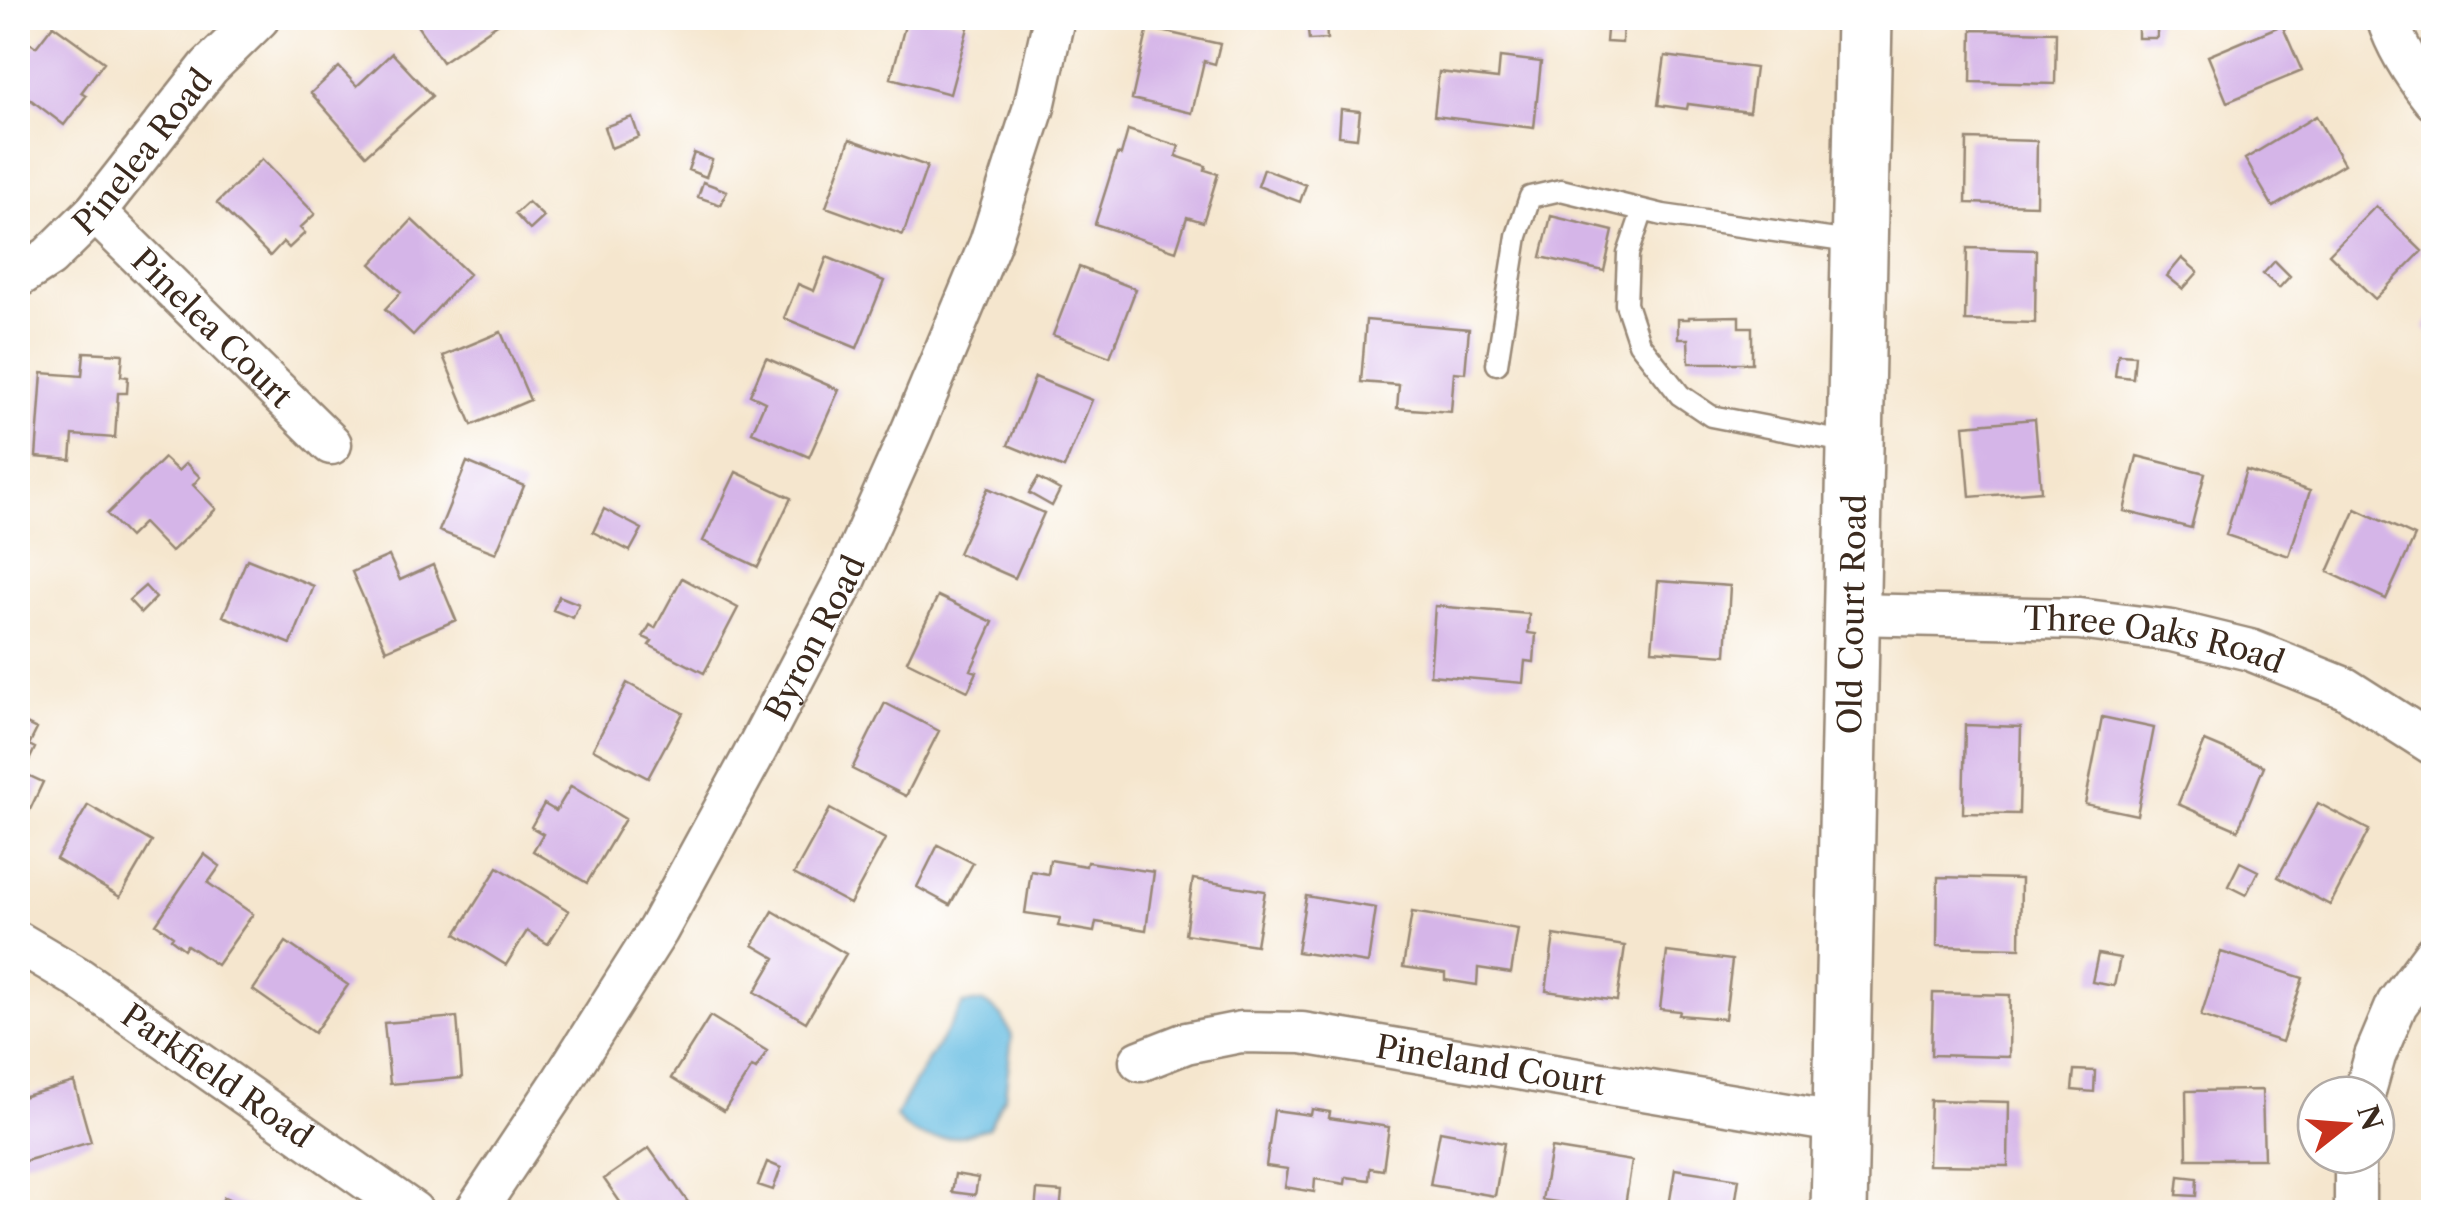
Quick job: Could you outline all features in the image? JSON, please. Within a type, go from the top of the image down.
[{"type":"main road","name":"Old Court Road","points":[[1839,1212],[1864,18]]},
{"type":"street","name":"Pinelea Road","points":[[18,277],[49,257],[95,212],[209,68],[259,18]]},
{"type":"street","name":"Byron Road","points":[[475,1212],[658,930],[846,578],[990,243],[1034,106],[1054,18]]},
{"type":"street","points":[[2387,18],[2434,100]]},
{"type":"street","name":"Pinelea Court","points":[[95,212],[331,444]]},
{"type":"street","name":"Three Oaks Road","points":[[1850,614],[2079,619],[2172,630],[2250,650],[2345,688],[2434,745]]},
{"type":"street","name":"Parkfield Road","points":[[18,942],[77,977],[413,1212]]},
{"type":"street","points":[[2370,1075],[2397,1004],[2434,954]]},
{"type":"street","name":"Pineland Court","points":[[1140,1062],[1186,1043],[1241,1032],[1302,1033],[1841,1123]]},
{"type":"street","points":[[2355,1175],[2355,1212]]},
{"type":"lane","points":[[1497,364],[1517,236],[1530,197],[1561,190],[1642,210],[1859,244]]},
{"type":"lane","points":[[1642,210],[1628,254],[1626,304],[1640,342],[1680,394],[1711,416],[1854,444]]},
{"type":"water","points":[[984,1002],[1002,1016],[1012,1036],[1005,1096],[988,1128],[939,1139],[916,1134],[896,1117],[903,1102],[963,1004]]},
{"type":"building","points":[[412,18],[501,18],[503,20],[442,62]]},
{"type":"building","points":[[907,18],[944,18],[969,24],[950,94],[891,78]]},
{"type":"building","points":[[1608,19],[1623,20],[1622,43],[1606,42]]},
{"type":"building","points":[[2138,19],[2157,19],[2157,38],[2138,38]]},
{"type":"building","points":[[1326,21],[1327,39],[1309,40],[1307,22]]},
{"type":"building","points":[[53,25],[104,62],[81,93],[86,96],[64,125],[18,90],[20,36],[36,47]]},
{"type":"building","points":[[2282,25],[2302,71],[2227,102],[2208,56]]},
{"type":"building","points":[[1148,28],[1220,44],[1215,64],[1204,61],[1192,113],[1132,99]]},
{"type":"building","points":[[1972,30],[2056,32],[2055,84],[1971,82]]},
{"type":"building","points":[[392,53],[432,96],[366,155],[311,93],[339,67],[357,86]]},
{"type":"building","points":[[1665,56],[1755,68],[1749,112],[1688,104],[1687,109],[1658,105]]},
{"type":"building","points":[[1500,57],[1541,62],[1534,128],[1434,116],[1439,72],[1498,79]]},
{"type":"building","points":[[1341,109],[1360,111],[1357,138],[1339,136]]},
{"type":"building","points":[[2316,116],[2344,164],[2273,207],[2245,159]]},
{"type":"building","points":[[632,117],[639,137],[611,148],[604,127]]},
{"type":"building","points":[[1128,130],[1179,146],[1176,156],[1218,174],[1203,222],[1187,217],[1176,251],[1095,224]]},
{"type":"building","points":[[850,139],[927,166],[903,235],[826,207]]},
{"type":"building","points":[[1967,139],[2037,141],[2036,205],[1966,203]]},
{"type":"building","points":[[18,141],[28,158],[18,165]]},
{"type":"building","points":[[694,153],[712,160],[706,177],[688,170]]},
{"type":"building","points":[[262,159],[315,214],[300,228],[305,233],[289,248],[283,242],[270,256],[217,203]]},
{"type":"building","points":[[1264,169],[1306,185],[1300,202],[1258,186]]},
{"type":"building","points":[[703,182],[727,191],[721,205],[698,197]]},
{"type":"building","points":[[528,202],[544,217],[530,230],[515,214]]},
{"type":"building","points":[[2376,206],[2422,251],[2375,299],[2329,254]]},
{"type":"building","points":[[1551,216],[1613,231],[1604,271],[1541,257]]},
{"type":"building","points":[[412,220],[469,274],[413,335],[385,309],[401,292],[371,264]]},
{"type":"building","points":[[1967,248],[2036,250],[2035,323],[1965,321]]},
{"type":"building","points":[[827,257],[884,281],[857,348],[784,318],[798,284],[814,291]]},
{"type":"building","points":[[2182,258],[2198,272],[2183,289],[2167,276]]},
{"type":"building","points":[[2275,261],[2290,276],[2279,288],[2263,274]]},
{"type":"building","points":[[1079,267],[1136,289],[1110,357],[1053,335]]},
{"type":"building","points":[[2434,313],[2434,335],[2424,329]]},
{"type":"building","points":[[1739,316],[1739,327],[1752,327],[1752,363],[1689,363],[1688,339],[1678,339],[1678,319]]},
{"type":"building","points":[[1366,320],[1469,329],[1465,373],[1454,372],[1451,412],[1397,408],[1399,385],[1361,382]]},
{"type":"building","points":[[501,332],[530,400],[472,425],[443,356]]},
{"type":"building","points":[[84,352],[123,354],[121,376],[128,377],[127,393],[118,393],[115,438],[73,435],[71,460],[36,457],[42,373],[82,376]]},
{"type":"building","points":[[2118,354],[2135,355],[2133,378],[2115,376]]},
{"type":"building","points":[[766,358],[839,390],[809,457],[752,432],[765,402],[750,395]]},
{"type":"building","points":[[1035,377],[1092,400],[1064,468],[1008,445]]},
{"type":"building","points":[[2035,419],[2041,491],[1970,497],[1964,425]]},
{"type":"building","points":[[2137,456],[2205,473],[2191,528],[2124,511]]},
{"type":"building","points":[[164,458],[178,471],[186,463],[200,477],[193,485],[216,509],[171,552],[143,523],[129,537],[107,514]]},
{"type":"building","points":[[467,462],[524,486],[496,553],[439,531]]},
{"type":"building","points":[[2246,470],[2310,491],[2289,556],[2226,535]]},
{"type":"building","points":[[736,472],[791,498],[758,567],[703,541]]},
{"type":"building","points":[[1038,478],[1060,490],[1052,506],[1029,493]]},
{"type":"building","points":[[988,488],[1044,513],[1015,578],[958,553]]},
{"type":"building","points":[[604,509],[642,529],[630,551],[593,532]]},
{"type":"building","points":[[2356,509],[2415,536],[2386,599],[2328,572]]},
{"type":"building","points":[[389,556],[400,580],[433,565],[456,620],[386,650],[352,572]]},
{"type":"building","points":[[247,559],[314,586],[291,644],[223,616]]},
{"type":"building","points":[[682,578],[738,608],[704,673],[649,645],[652,641],[643,637],[650,625],[655,628]]},
{"type":"building","points":[[1658,581],[1730,586],[1726,655],[1652,650]]},
{"type":"building","points":[[145,586],[156,598],[141,613],[129,600]]},
{"type":"building","points":[[559,596],[579,604],[573,618],[553,610]]},
{"type":"building","points":[[938,596],[993,622],[971,670],[977,672],[968,691],[907,661]]},
{"type":"building","points":[[1435,606],[1529,614],[1528,633],[1536,634],[1534,662],[1525,661],[1523,683],[1430,675]]},
{"type":"building","points":[[627,683],[683,713],[648,778],[593,749]]},
{"type":"building","points":[[885,703],[939,731],[906,796],[852,769]]},
{"type":"building","points":[[2102,717],[2154,728],[2137,815],[2085,804]]},
{"type":"building","points":[[18,720],[37,729],[29,745],[35,748],[23,773],[43,782],[18,835]]},
{"type":"building","points":[[1965,725],[2021,727],[2019,814],[1963,813]]},
{"type":"building","points":[[2205,741],[2264,766],[2238,830],[2178,804]]},
{"type":"building","points":[[571,786],[625,819],[587,883],[533,851],[543,834],[531,827],[544,804],[556,811]]},
{"type":"building","points":[[2318,803],[2369,830],[2330,905],[2278,877]]},
{"type":"building","points":[[88,805],[152,842],[120,897],[56,859]]},
{"type":"building","points":[[830,809],[885,839],[850,904],[794,874]]},
{"type":"building","points":[[938,845],[973,863],[950,905],[917,887]]},
{"type":"building","points":[[204,854],[220,866],[208,883],[253,914],[217,965],[187,945],[184,949],[156,924]]},
{"type":"building","points":[[1050,860],[1154,872],[1146,930],[1096,922],[1094,932],[1058,926],[1060,918],[1025,913],[1031,871],[1048,874]]},
{"type":"building","points":[[2240,862],[2258,871],[2246,895],[2228,886]]},
{"type":"building","points":[[498,867],[569,911],[548,944],[527,931],[506,965],[456,934]]},
{"type":"building","points":[[1938,877],[2021,879],[2020,948],[1937,946]]},
{"type":"building","points":[[1193,879],[1265,891],[1256,945],[1185,934]]},
{"type":"building","points":[[1306,896],[1376,908],[1368,963],[1297,952]]},
{"type":"building","points":[[773,911],[846,954],[806,1022],[755,992],[775,958],[753,945]]},
{"type":"building","points":[[1412,912],[1518,929],[1511,973],[1478,968],[1477,985],[1445,980],[1445,973],[1403,967]]},
{"type":"building","points":[[1554,935],[1625,946],[1617,1001],[1546,991]]},
{"type":"building","points":[[286,942],[348,985],[314,1033],[253,990]]},
{"type":"building","points":[[1667,952],[1732,960],[1725,1019],[1679,1015],[1680,1011],[1660,1009]]},
{"type":"building","points":[[2221,952],[2303,978],[2282,1042],[2201,1016]]},
{"type":"building","points":[[2098,954],[2120,958],[2114,986],[2092,982]]},
{"type":"building","points":[[1933,993],[2010,995],[2009,1057],[1931,1055]]},
{"type":"building","points":[[710,1016],[767,1051],[724,1111],[671,1078]]},
{"type":"building","points":[[457,1017],[462,1078],[390,1084],[384,1023]]},
{"type":"building","points":[[2074,1070],[2095,1071],[2094,1092],[2072,1090]]},
{"type":"building","points":[[74,1082],[91,1142],[18,1163],[18,1098]]},
{"type":"building","points":[[2262,1090],[2264,1159],[2187,1159],[2186,1091]]},
{"type":"building","points":[[1930,1100],[2009,1102],[2008,1166],[1928,1165]]},
{"type":"building","points":[[1312,1109],[1330,1112],[1329,1118],[1389,1127],[1383,1170],[1370,1168],[1369,1180],[1346,1177],[1345,1184],[1315,1179],[1314,1192],[1285,1187],[1288,1169],[1266,1166],[1274,1110],[1311,1115]]},
{"type":"building","points":[[1440,1131],[1504,1143],[1495,1196],[1430,1185]]},
{"type":"building","points":[[649,1148],[695,1212],[627,1212],[604,1179]]},
{"type":"building","points":[[1551,1148],[1632,1161],[1624,1212],[1585,1212],[1586,1206],[1542,1200]]},
{"type":"building","points":[[767,1162],[781,1168],[773,1190],[758,1185]]},
{"type":"building","points":[[1675,1169],[1739,1179],[1734,1212],[1668,1212]]},
{"type":"building","points":[[955,1174],[978,1178],[975,1195],[952,1192]]},
{"type":"building","points":[[2179,1176],[2197,1178],[2196,1196],[2177,1195]]},
{"type":"building","points":[[1037,1190],[1062,1192],[1060,1212],[1035,1212]]},
{"type":"building","points":[[224,1197],[258,1212],[217,1212]]}]
